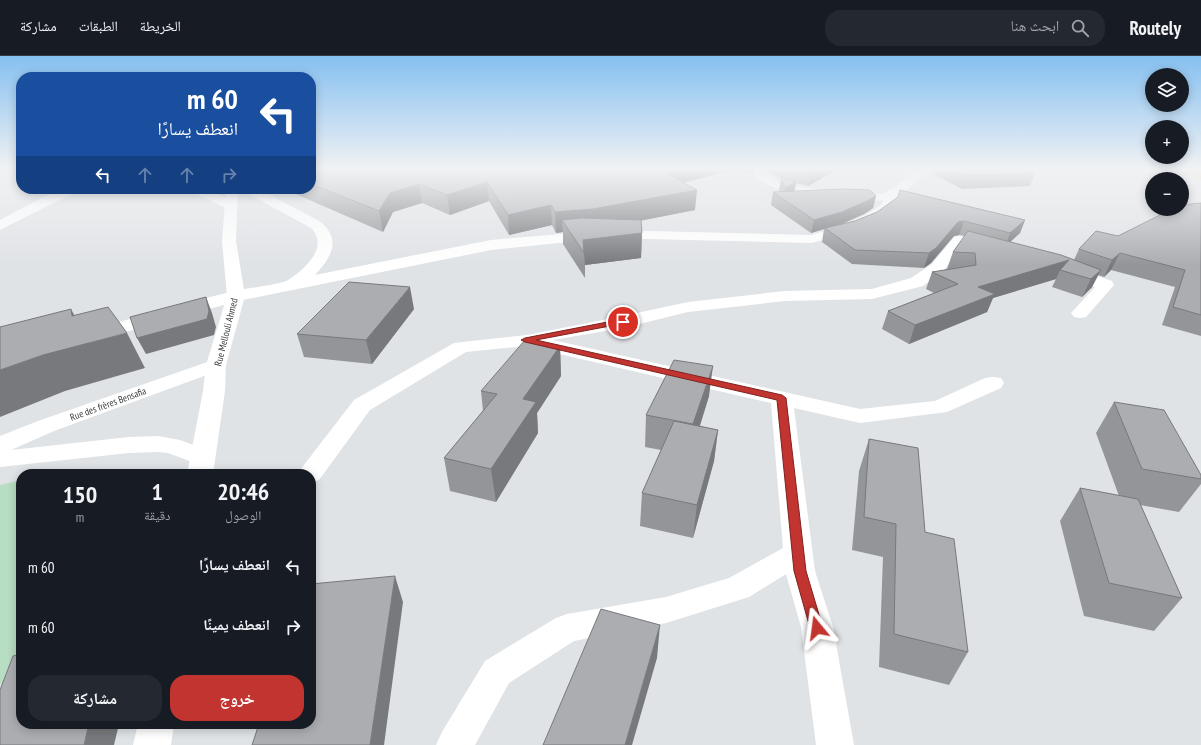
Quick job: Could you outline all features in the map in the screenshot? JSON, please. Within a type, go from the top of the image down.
[{"type":"street","points":[[0,226],[48,200]]},
{"type":"street","name":"Rue Mellouli Ahmed","points":[[201,466],[214,391],[216,365],[236,296],[229,241],[231,200]]},
{"type":"street","points":[[270,200],[323,229],[326,234],[325,249],[316,265],[299,280],[284,286]]},
{"type":"street","points":[[76,340],[236,296],[491,245],[606,234],[811,239],[846,230],[868,221],[889,206],[890,200]]},
{"type":"street","points":[[314,469],[362,405],[461,347],[525,340],[623,322],[688,307],[785,296],[872,294],[917,282],[938,267],[959,240],[1006,252]]},
{"type":"street","points":[[1052,266],[1106,285],[1080,313]]},
{"type":"street","points":[[525,340],[860,416],[939,407],[993,383]]},
{"type":"street","name":"Rue des frères Bensafia","points":[[0,445],[46,426],[216,365]]},
{"type":"street","points":[[782,398],[800,571],[817,628],[835,745]]},
{"type":"street","points":[[0,459],[129,445],[158,444],[172,446],[201,466]]},
{"type":"street","points":[[455,745],[497,672],[566,628],[666,610],[738,588],[798,553]]},
{"type":"street","points":[[153,745],[155,729]]},
{"type":"street","points":[[153,745],[162,729]]},
{"type":"green space","points":[[16,481],[16,679],[0,684],[0,485]]},
{"type":"building","points":[[352,200],[386,200],[379,211]]},
{"type":"building","points":[[499,200],[641,200],[593,209],[555,212],[551,205],[508,215]]},
{"type":"building","points":[[785,200],[869,200],[842,212],[814,220]]},
{"type":"building","points":[[894,200],[942,200],[1025,220],[1010,233],[964,221],[958,222],[936,248],[929,253],[855,250],[825,228],[855,221],[877,212]]},
{"type":"building","points":[[1201,203],[1201,315],[1173,307],[1185,270],[1120,253],[1112,260],[1079,249],[1096,231],[1118,236],[1158,216],[1189,216],[1189,204]]},
{"type":"building","points":[[581,218],[641,220],[642,233],[583,240],[584,253],[562,220]]},
{"type":"building","points":[[968,231],[1061,255],[1101,270],[1091,279],[1060,270],[1069,260],[978,287],[995,294],[915,325],[888,311],[958,284],[932,272],[976,265],[975,253],[953,252]]},
{"type":"building","points":[[349,282],[410,287],[366,340],[297,334]]},
{"type":"building","points":[[206,297],[209,311],[207,319],[137,338],[130,317]]},
{"type":"building","points":[[108,307],[127,333],[43,355],[0,370],[0,327],[71,309],[72,316]]},
{"type":"building","points":[[525,340],[560,346],[523,399],[536,402],[491,469],[444,458],[497,394],[481,391]]},
{"type":"building","points":[[674,360],[713,366],[693,424],[646,415]]},
{"type":"building","points":[[1114,402],[1164,410],[1201,475],[1201,479],[1142,469]]},
{"type":"building","points":[[674,421],[718,430],[697,505],[642,493]]},
{"type":"building","points":[[869,439],[918,448],[925,532],[954,539],[968,652],[894,634],[896,524],[864,517]]},
{"type":"building","points":[[1080,488],[1138,499],[1182,598],[1109,583]]},
{"type":"building","points":[[395,576],[370,745],[252,745],[257,729],[316,729],[316,584]]},
{"type":"building","points":[[601,609],[660,625],[625,745],[543,745]]},
{"type":"building","points":[[16,655],[16,729],[88,729],[84,745],[0,745],[0,690],[13,656]]},
{"type":"route","points":[[623,322],[525,340],[782,398],[800,571],[817,628]]}]
